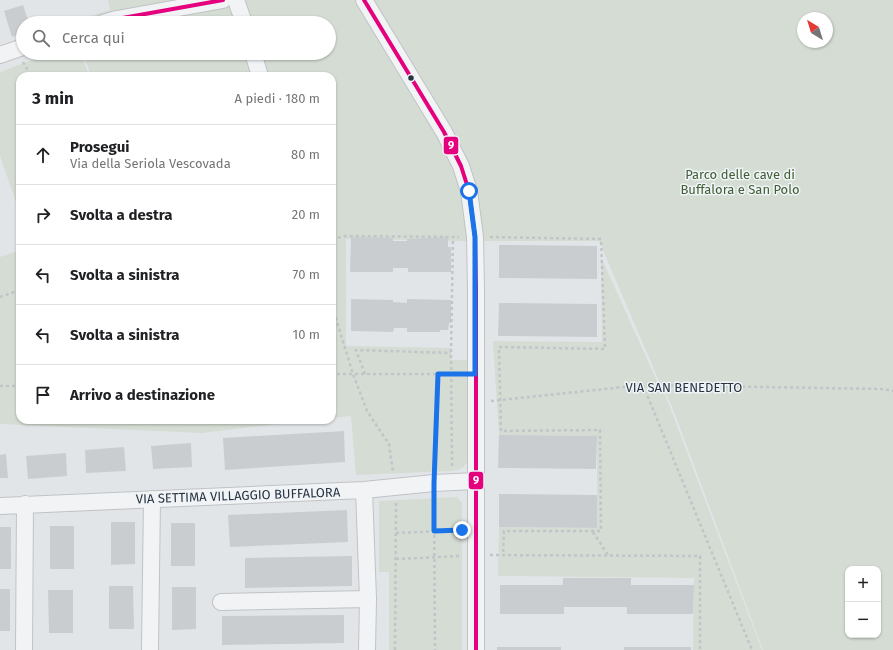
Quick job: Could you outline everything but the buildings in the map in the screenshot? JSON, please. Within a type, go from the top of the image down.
[{"type":"street","points":[[134,16],[223,0]]},
{"type":"street","points":[[236,0],[242,16]]},
{"type":"street","points":[[364,0],[444,132],[460,166],[469,191],[468,237],[475,374],[477,555],[476,650]]},
{"type":"street","points":[[0,56],[16,50]]},
{"type":"street","points":[[255,60],[259,72]]},
{"type":"street","name":"VIA SETTIMA VILLAGGIO BUFFALORA","points":[[0,506],[364,490],[434,483],[476,481]]},
{"type":"street","points":[[364,490],[368,599],[367,650]]},
{"type":"street","points":[[150,650],[152,499]]},
{"type":"street","points":[[24,650],[25,504]]},
{"type":"street","points":[[221,602],[368,599]]},
{"type":"path","points":[[336,238],[346,236],[601,239],[605,349],[499,348],[501,431],[600,430],[602,531],[504,531],[503,554]]},
{"type":"path","points":[[452,471],[451,353],[453,237]]},
{"type":"path","points":[[0,297],[16,291]]},
{"type":"path","points":[[336,319],[353,374],[367,411],[389,444],[394,473],[386,473]]},
{"type":"path","points":[[365,374],[356,350],[451,353]]},
{"type":"path","points":[[336,374],[475,374]]},
{"type":"path","points":[[435,650],[434,483],[438,374]]},
{"type":"path","points":[[643,385],[752,650]]},
{"type":"path","name":"VIA SAN BENEDETTO","points":[[475,402],[643,385],[884,389],[893,391]]},
{"type":"path","points":[[0,386],[16,386]]},
{"type":"path","points":[[396,487],[396,650]]},
{"type":"path","points":[[396,533],[462,530]]},
{"type":"path","points":[[593,531],[608,555]]},
{"type":"path","points":[[396,559],[503,554],[700,556],[700,650]]},
{"type":"green space","name":"Parco delle cave di Buffalora e San Polo","points":[[108,0],[893,0],[893,650],[763,650],[671,404],[657,376],[599,241],[346,239],[346,346],[451,348],[451,360],[467,360],[467,462],[464,466],[459,470],[452,471],[356,475],[351,416],[336,418],[336,72],[90,72],[85,60],[336,60],[336,16],[90,16],[110,10]]},
{"type":"green space","points":[[32,60],[83,60],[88,72],[16,72],[16,202],[0,156],[0,72]]},
{"type":"green space","points":[[16,251],[16,424],[277,424],[202,433],[0,424],[0,257]]},
{"type":"green space","points":[[601,257],[655,377],[666,397],[762,650],[693,650],[694,578],[498,576],[499,527],[597,528],[597,436],[499,435],[493,341],[602,342]]},
{"type":"green space","points":[[457,497],[462,503],[462,650],[389,650],[389,572],[379,572],[379,501]]},
{"type":"transit line","name":"9","points":[[134,16],[223,0]]},
{"type":"transit line","name":"9","points":[[364,0],[444,132],[461,166],[469,191],[475,237],[476,289],[476,650]]},
{"type":"route","points":[[462,530],[434,531],[434,483],[438,374],[475,374],[475,237],[469,191]]}]
